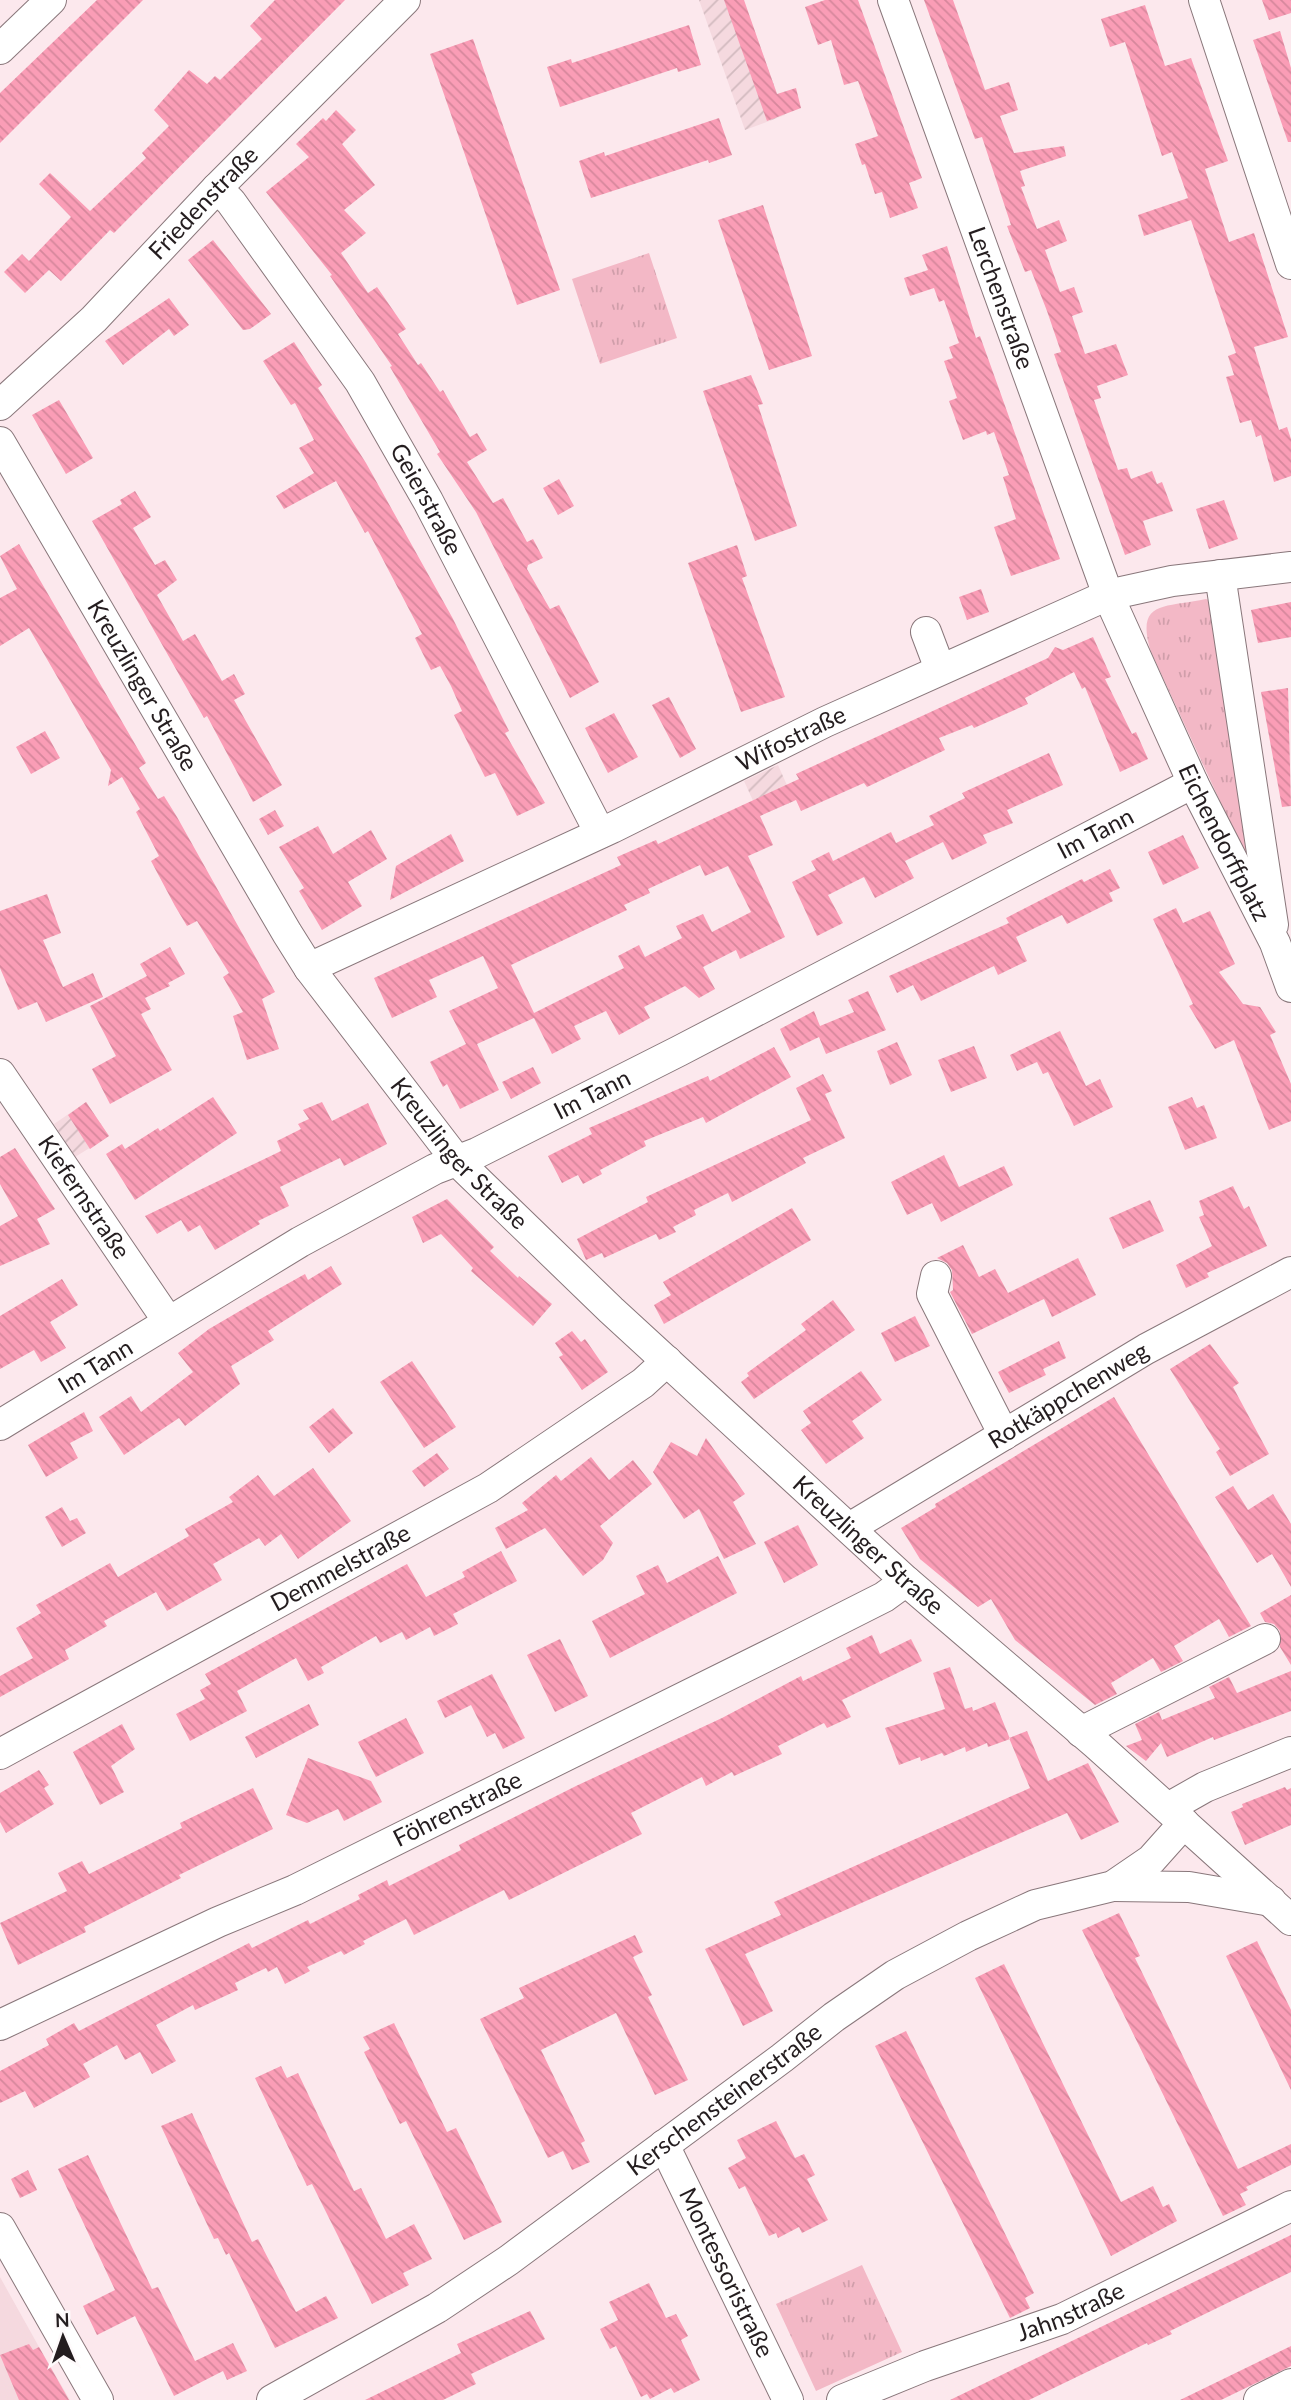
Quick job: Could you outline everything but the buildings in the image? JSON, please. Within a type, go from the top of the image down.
[{"type":"street","points":[[0,49],[51,0]]},
{"type":"street","name":"Friedenstraße","points":[[0,405],[94,319],[217,188],[405,0]]},
{"type":"street","name":"Lerchenstraße","points":[[893,0],[1108,595]]},
{"type":"street","points":[[1204,0],[1291,264]]},
{"type":"street","name":"Geierstraße","points":[[217,188],[230,202],[360,382],[428,501],[600,833]]},
{"type":"street","name":"Kreuzlinger Straße","points":[[0,442],[309,968],[457,1161],[667,1361],[709,1389],[906,1581],[1281,1910]]},
{"type":"street","name":"Wifostraße","points":[[309,968],[600,833],[825,722],[1108,595],[1172,581],[1291,567]]},
{"type":"street","name":"Eichendorffplatz","points":[[1220,575],[1275,943]]},
{"type":"street","name":"Eichendorffplatz","points":[[1108,595],[1194,783],[1275,943]]},
{"type":"street","points":[[926,632],[940,670]]},
{"type":"street","name":"Im Tann","points":[[0,1425],[312,1236],[435,1169],[457,1161],[699,1041],[1194,783]]},
{"type":"street","points":[[1275,943],[1291,987]]},
{"type":"street","name":"Kiefernstraße","points":[[0,1074],[168,1321]]},
{"type":"street","name":"Rotkäppchenweg","points":[[851,1527],[891,1500],[1179,1330],[1291,1272]]},
{"type":"street","points":[[936,1276],[932,1294],[1004,1435]]},
{"type":"street","name":"Demmelstraße","points":[[0,1754],[488,1488],[643,1383],[667,1361]]},
{"type":"street","name":"Föhrenstraße","points":[[0,2025],[218,1922],[295,1890],[884,1597],[906,1581]]},
{"type":"street","points":[[1081,1732],[1265,1639]]},
{"type":"street","name":"Kerschensteinerstraße","points":[[272,2400],[337,2366],[446,2302],[509,2260],[834,2017],[895,1975],[968,1936],[1035,1905],[1113,1886],[1152,1860],[1176,1816],[1205,1787],[1291,1752]]},
{"type":"street","points":[[1113,1886],[1189,1887],[1281,1910]]},
{"type":"street","name":"Montessoristraße","points":[[664,2145],[788,2400]]},
{"type":"street","name":"Jahnstraße","points":[[842,2400],[925,2366],[1062,2319],[1291,2206]]},
{"type":"street","points":[[0,2228],[98,2400]]},
{"type":"street","points":[[1259,2400],[1291,2384]]},
{"type":"shaded area","points":[[699,0],[743,0],[785,115],[745,130]]},
{"type":"shaded area","points":[[778,765],[794,801],[760,816],[744,781]]},
{"type":"shaded area","points":[[86,1102],[109,1136],[75,1157],[54,1124]]},
{"type":"shaded area","points":[[0,2277],[39,2347],[70,2400],[0,2400]]},
{"type":"green space","points":[[649,253],[677,338],[600,364],[572,279]]},
{"type":"green space","points":[[1206,599],[1211,601],[1250,866],[1151,652],[1147,635],[1150,615],[1157,609]]},
{"type":"green space","points":[[862,2265],[902,2352],[816,2391],[776,2304]]}]
